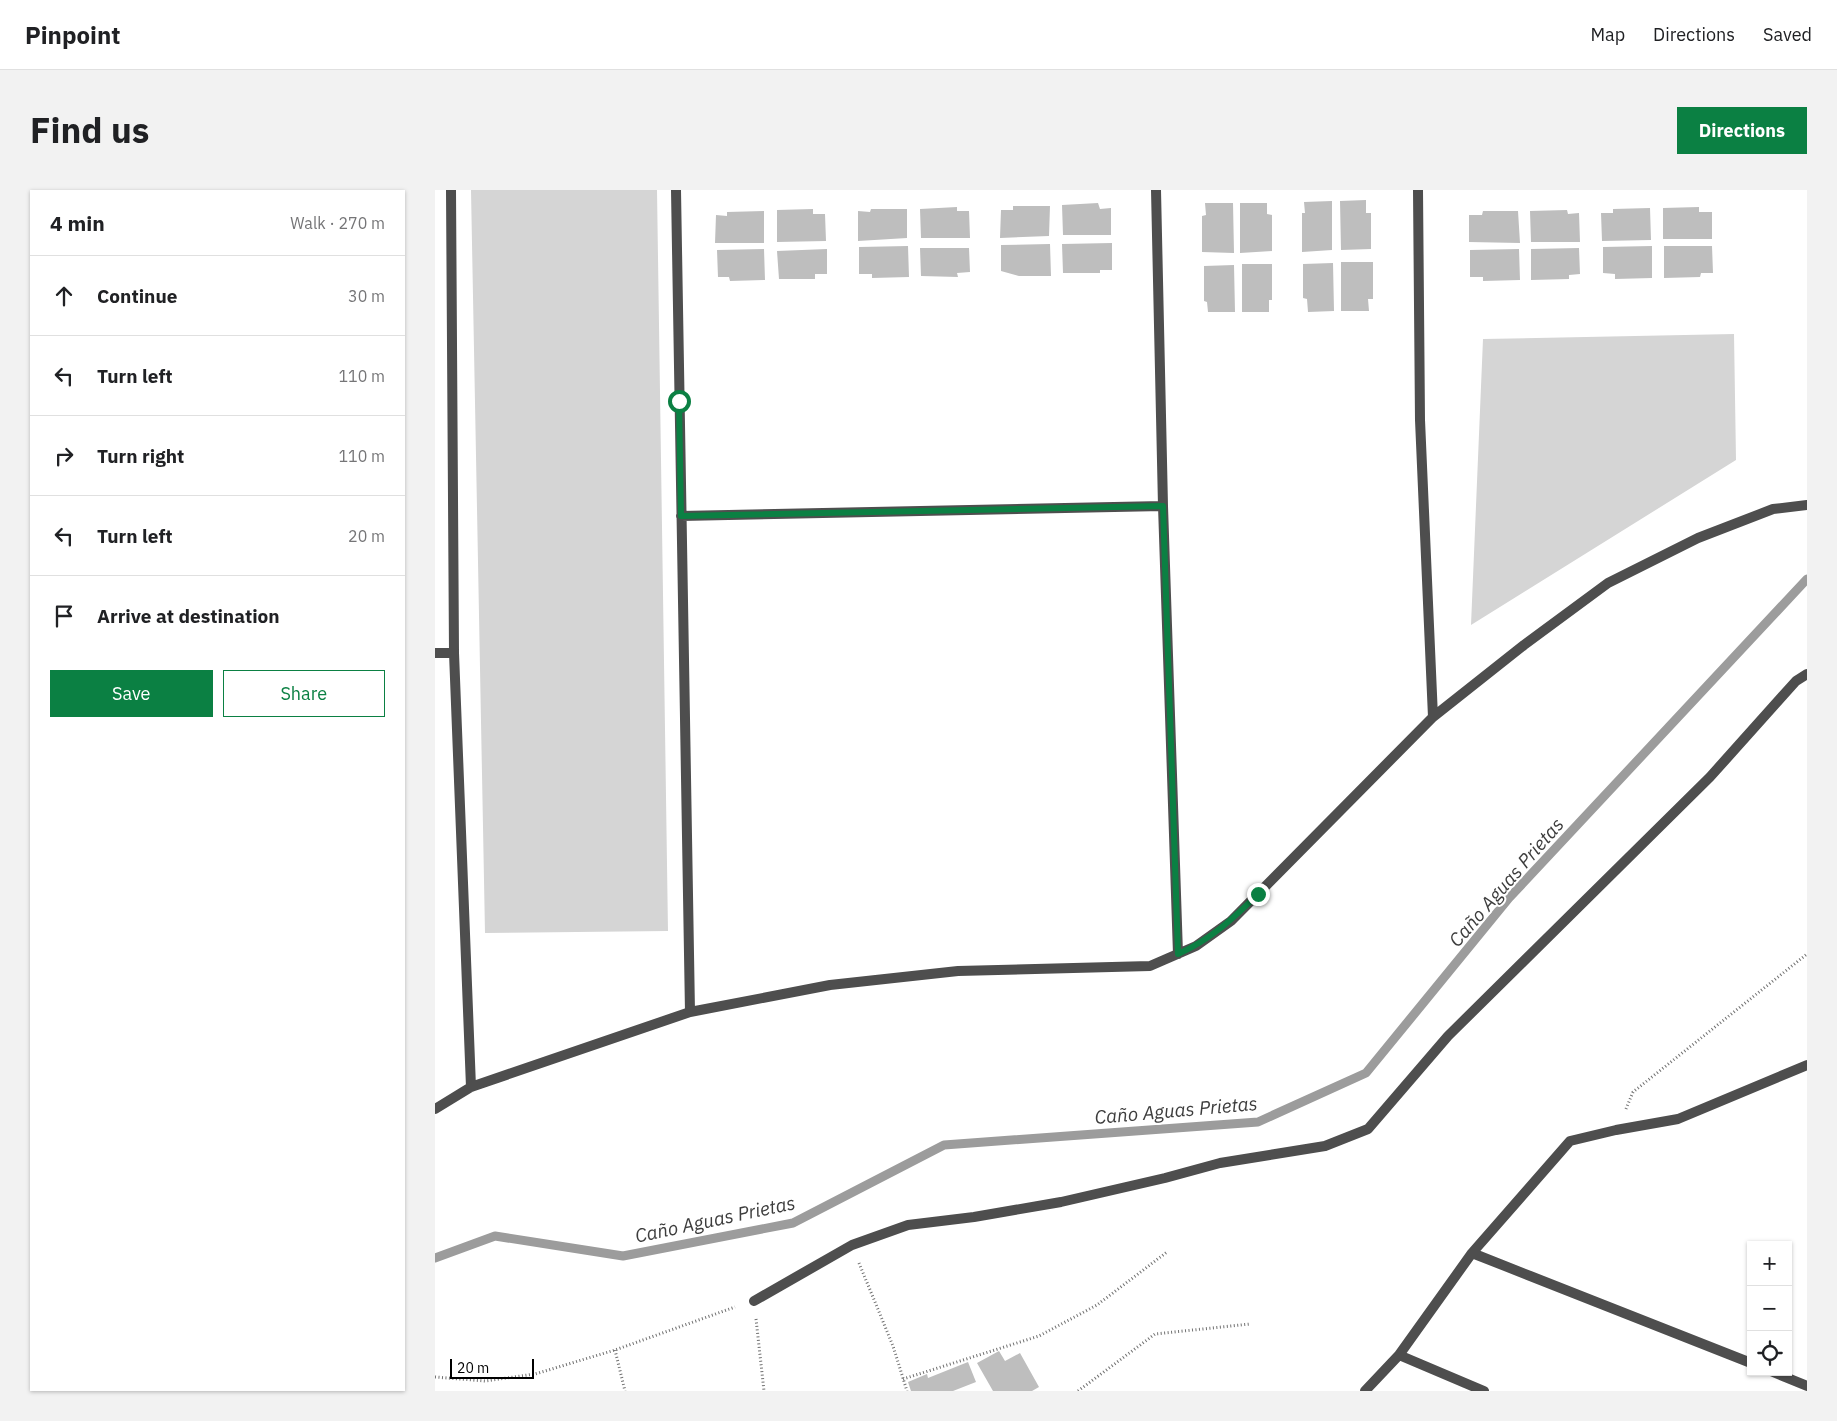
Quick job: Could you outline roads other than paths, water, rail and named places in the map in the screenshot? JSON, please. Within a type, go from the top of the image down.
[{"type":"street","points":[[451,190],[454,653],[471,1087]]},
{"type":"street","points":[[675,190],[690,1012]]},
{"type":"street","points":[[1156,190],[1163,506],[1178,954]]},
{"type":"street","points":[[1418,190],[1419,420],[1433,717]]},
{"type":"street","points":[[435,1109],[471,1087],[690,1012],[830,985],[958,971],[1150,966],[1178,954],[1196,946],[1231,921],[1433,717],[1524,645],[1608,583],[1706,535],[1773,509],[1807,505]]},
{"type":"street","points":[[681,516],[1163,506]]},
{"type":"street","points":[[435,653],[454,653]]},
{"type":"street","points":[[754,1301],[852,1245],[908,1225],[974,1217],[1061,1202],[1220,1164],[1325,1146],[1368,1129],[1448,1036],[1710,777],[1796,681],[1807,674]]},
{"type":"street","points":[[1365,1391],[1399,1355],[1472,1253],[1570,1141],[1616,1130],[1678,1119],[1807,1065]]},
{"type":"street","points":[[1472,1253],[1747,1361]]},
{"type":"street","points":[[1399,1355],[1483,1391]]},
{"type":"street","points":[[1783,1376],[1807,1386]]},
{"type":"waterway","name":"Caño Aguas Prietas","points":[[435,1258],[495,1236],[623,1256],[793,1223],[944,1145],[1258,1122],[1366,1073],[1509,898],[1807,579]]}]
